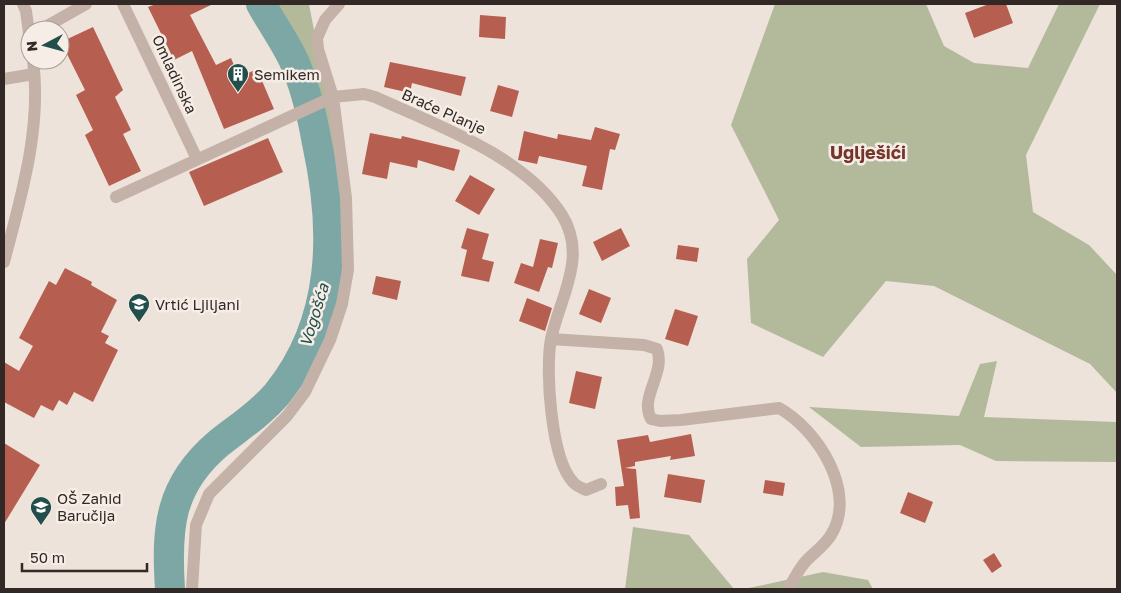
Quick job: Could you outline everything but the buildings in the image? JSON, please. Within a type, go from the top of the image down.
[{"type":"street","points":[[23,4],[26,20]]},
{"type":"street","points":[[58,20],[86,4]]},
{"type":"street","name":"Omladinska","points":[[123,4],[197,159]]},
{"type":"street","points":[[192,589],[196,526],[209,494],[233,467],[287,416],[305,392],[330,340],[342,304],[348,270],[346,198],[333,97],[318,48],[317,38],[325,20],[339,4]]},
{"type":"street","points":[[4,262],[25,184],[33,130],[34,70]]},
{"type":"street","points":[[4,79],[34,74]]},
{"type":"street","name":"Braće Planje","points":[[333,97],[364,94],[375,97],[485,147],[535,184],[553,202],[563,217],[573,248],[572,271],[551,339],[549,393],[560,461],[573,483],[586,490],[601,484]]},
{"type":"street","points":[[116,197],[333,97]]},
{"type":"street","points":[[551,339],[644,345],[657,349],[661,359],[647,405],[651,419],[660,422],[779,408],[791,415],[806,431],[827,460],[838,484],[839,514],[832,535],[805,562],[788,589]]},
{"type":"green space","points":[[261,4],[309,4],[346,198],[342,304],[322,300],[328,253],[327,209],[318,142],[304,89],[290,53]]},
{"type":"green space","points":[[775,4],[926,4],[944,46],[974,63],[1028,68],[1059,4],[1100,4],[1026,155],[1033,212],[1089,245],[1117,275],[1117,393],[1090,364],[934,286],[886,281],[823,357],[751,323],[747,259],[779,220],[731,125]]},
{"type":"green space","points":[[997,361],[984,417],[1117,422],[1117,462],[996,461],[960,445],[861,447],[809,407],[959,416],[980,364]]},
{"type":"green space","points":[[633,527],[689,535],[734,589],[625,589]]},
{"type":"green space","points":[[823,572],[868,580],[873,589],[744,589]]},
{"type":"waterway","name":"Vogošća","points":[[170,589],[169,546],[174,509],[180,492],[202,459],[270,401],[296,366],[311,336],[321,305],[326,274],[327,209],[315,132],[305,90],[286,45],[261,4]]},
{"type":"place","name":"Semikem","points":[[238,93]]},
{"type":"place","name":"Vrtić Ljiljani","points":[[139,323]]},
{"type":"place","name":"OŠ Zahid Baručija","points":[[41,526]]},
{"type":"district","name":"Uglješići","points":[[868,152]]}]
